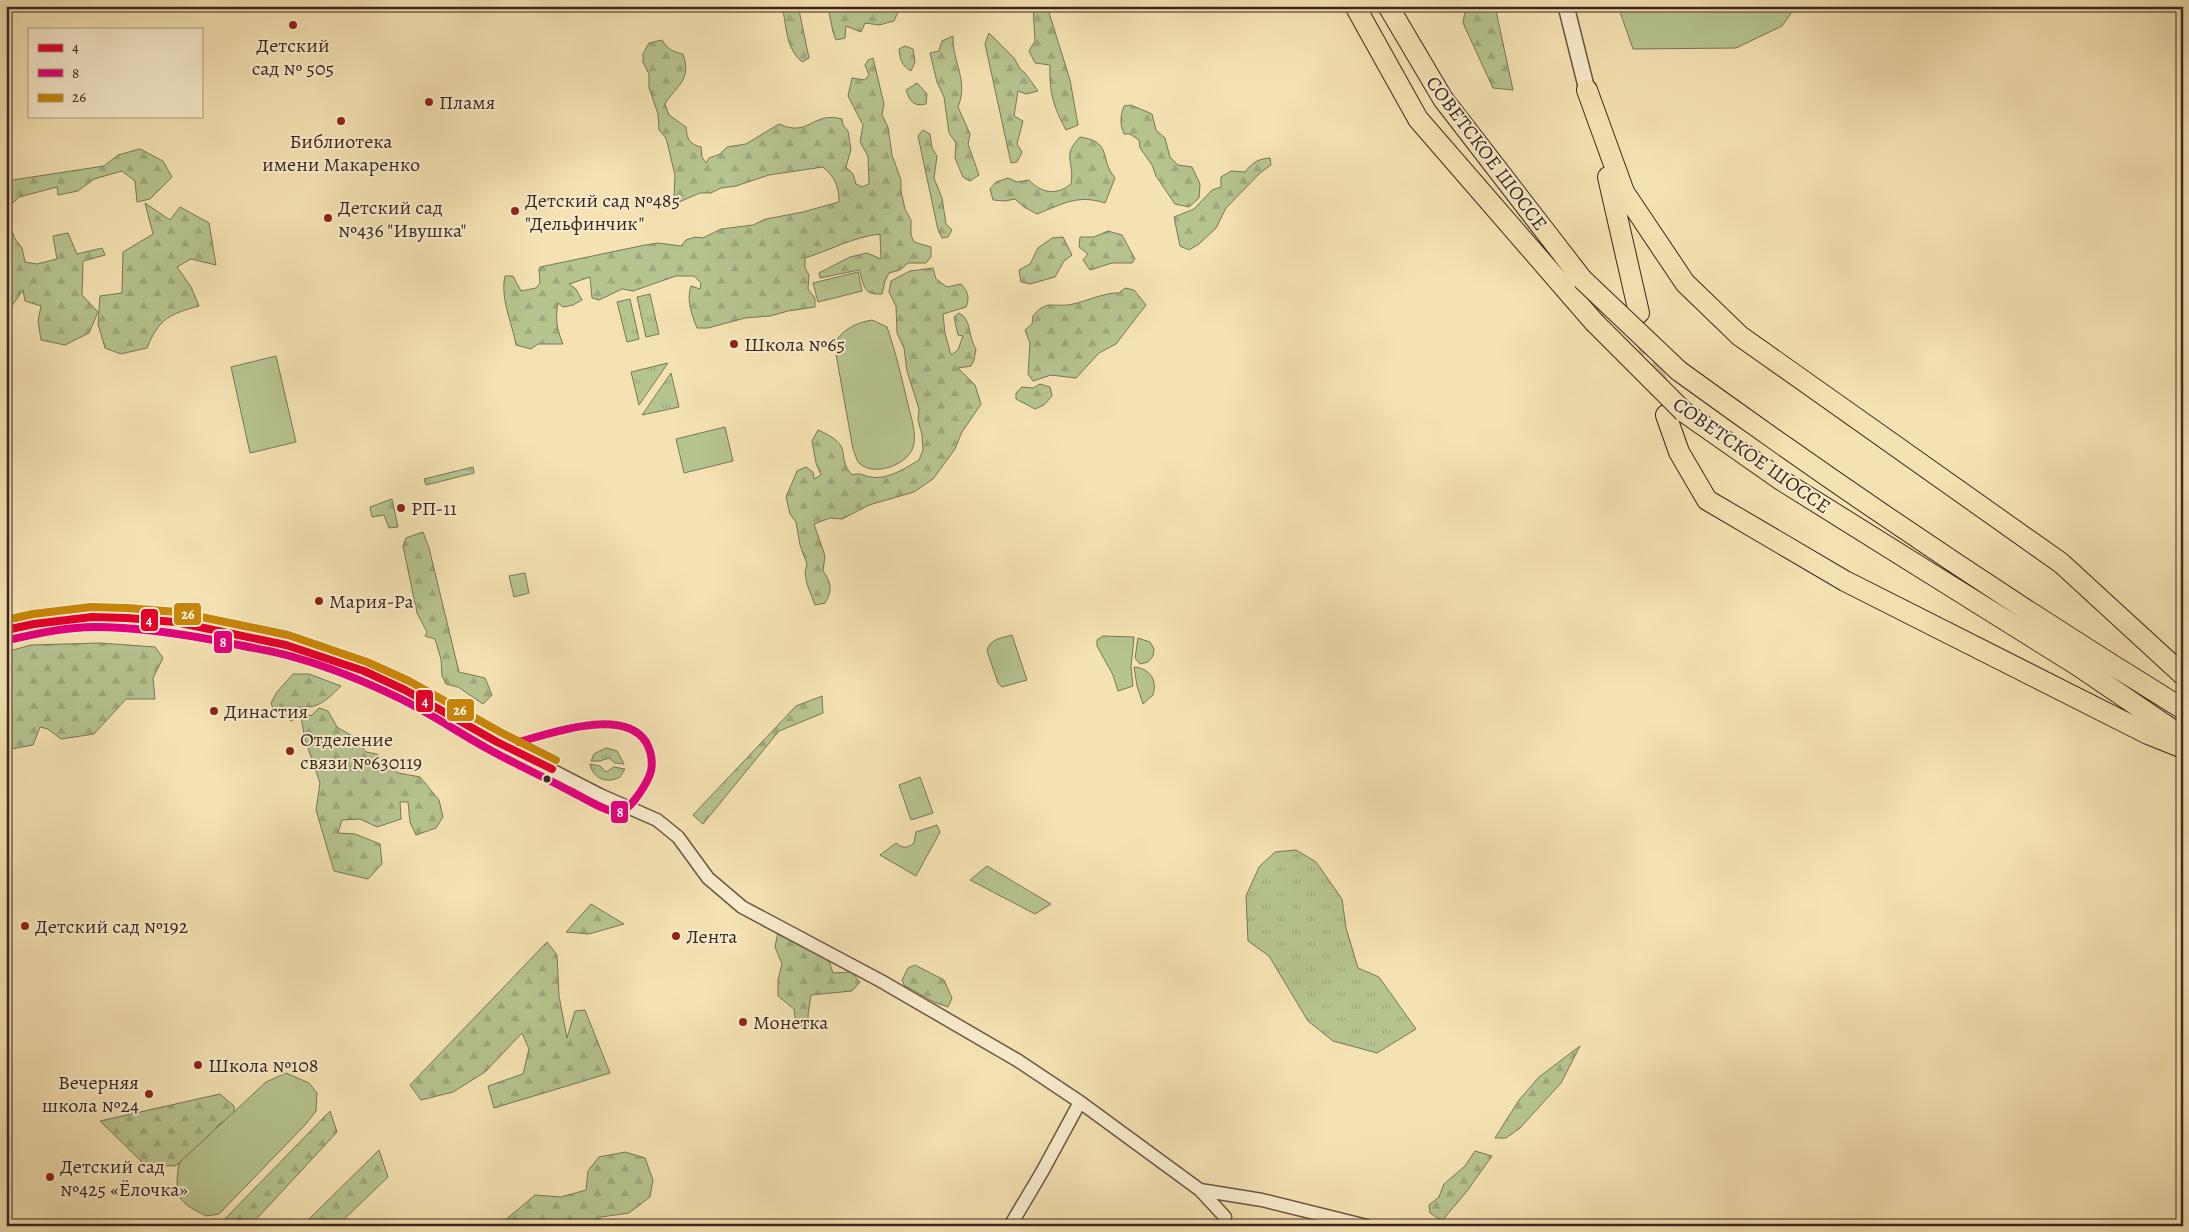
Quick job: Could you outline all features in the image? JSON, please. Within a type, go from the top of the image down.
[{"type":"highway","name":"СОВЕТСКОЕ ШОССЕ","points":[[1356,6],[1418,119],[1675,414],[2077,665],[2183,737]]},
{"type":"highway","name":"СОВЕТСКОЕ ШОССЕ","points":[[1388,6],[1443,99],[1582,279],[1679,371],[1805,462],[2090,652],[2183,709]]},
{"type":"highway","points":[[1587,90],[1639,313]]},
{"type":"highway","points":[[1587,90],[1624,192],[1684,283],[1740,336],[2061,563],[2183,675]]},
{"type":"highway","points":[[1675,414],[1679,452],[1708,500],[1845,581],[2148,734],[2183,748]]},
{"type":"street","points":[[1566,6],[1587,90]]},
{"type":"street","points":[[6,630],[34,624],[92,617],[175,622],[299,648],[364,671],[405,690],[497,742],[600,795],[657,820],[678,837],[708,878],[742,907],[881,980],[1017,1060],[1080,1102],[1200,1190],[1226,1217]]},
{"type":"street","points":[[1010,1226],[1080,1102]]},
{"type":"street","points":[[1200,1190],[1262,1200],[1367,1226]]},
{"type":"green space","points":[[782,6],[797,6],[799,10],[809,58],[802,62],[792,50]]},
{"type":"green space","points":[[895,6],[898,12],[894,21],[879,25],[865,23],[861,32],[846,26],[845,38],[836,40],[828,7]]},
{"type":"green space","points":[[1033,6],[1047,6],[1070,80],[1078,125],[1066,130],[1053,99],[1050,83],[1050,65],[1035,63],[1029,51],[1035,41]]},
{"type":"green space","points":[[1466,6],[1495,6],[1513,90],[1493,88],[1463,23]]},
{"type":"green space","points":[[1618,6],[1796,6],[1782,26],[1736,48],[1633,49]]},
{"type":"green space","points":[[989,33],[1014,58],[1020,69],[1038,91],[1026,94],[1018,91],[1014,116],[1023,121],[1017,144],[1022,152],[1017,162],[1011,163],[985,44]]},
{"type":"green space","points":[[953,36],[953,45],[962,88],[958,107],[970,134],[968,144],[979,175],[970,181],[963,177],[955,158],[956,143],[949,133],[944,97],[937,82],[930,53],[939,51],[942,41]]},
{"type":"green space","points":[[662,40],[671,50],[683,54],[686,70],[682,82],[665,104],[669,115],[686,127],[689,140],[701,147],[702,157],[706,163],[709,158],[720,154],[727,147],[746,144],[779,124],[798,128],[823,118],[832,117],[842,119],[843,125],[848,131],[851,149],[846,167],[853,174],[856,184],[862,187],[869,184],[868,156],[860,142],[863,125],[848,96],[852,78],[865,80],[869,75],[865,65],[868,60],[873,58],[884,104],[882,115],[888,127],[892,155],[901,180],[901,191],[905,209],[911,220],[911,235],[914,242],[931,247],[931,257],[926,263],[908,263],[900,270],[889,273],[882,294],[871,293],[865,288],[859,270],[820,278],[819,273],[850,257],[867,253],[881,259],[880,234],[851,241],[805,258],[805,268],[809,275],[808,289],[815,298],[815,307],[770,316],[745,318],[708,328],[697,328],[689,302],[691,286],[700,289],[701,283],[694,276],[676,276],[633,291],[622,289],[599,300],[592,298],[590,277],[569,284],[576,289],[582,300],[573,305],[563,307],[558,303],[557,324],[563,344],[538,344],[531,349],[516,345],[505,302],[505,276],[513,276],[521,291],[536,288],[540,283],[540,267],[658,243],[681,246],[686,240],[695,237],[703,238],[721,229],[753,225],[766,219],[803,212],[839,202],[836,183],[823,167],[769,175],[736,186],[721,188],[711,193],[700,193],[679,202],[674,197],[675,175],[666,138],[659,130],[658,114],[649,88],[649,74],[643,62],[643,54],[649,43]]},
{"type":"green space","points":[[905,46],[913,49],[915,62],[911,71],[904,65],[900,56],[899,49]]},
{"type":"green space","points":[[917,83],[927,94],[926,104],[915,104],[907,94],[906,90]]},
{"type":"green space","points":[[1131,105],[1152,114],[1156,130],[1165,138],[1170,157],[1178,165],[1192,167],[1200,184],[1199,198],[1189,207],[1175,204],[1140,148],[1139,140],[1130,134],[1124,134],[1121,124],[1122,113],[1124,106]]},
{"type":"green space","points":[[923,130],[930,134],[932,148],[937,156],[934,178],[942,198],[946,224],[952,230],[948,237],[942,238],[938,230],[918,136]]},
{"type":"green space","points":[[1080,137],[1090,139],[1101,147],[1110,171],[1115,178],[1105,203],[1095,200],[1070,201],[1037,214],[1024,207],[1015,199],[1005,201],[993,200],[990,189],[996,182],[1008,178],[1017,182],[1029,180],[1039,188],[1049,191],[1060,190],[1071,184],[1070,155],[1074,144]]},
{"type":"green space","points":[[140,149],[163,161],[172,177],[150,199],[137,202],[135,181],[122,171],[94,179],[78,191],[58,195],[57,187],[19,197],[11,205],[10,226],[15,239],[22,248],[25,262],[37,264],[57,259],[53,236],[68,233],[77,254],[102,248],[105,255],[83,261],[82,295],[98,312],[89,333],[65,345],[41,340],[38,321],[41,306],[25,301],[23,290],[11,307],[6,296],[6,181],[104,166],[118,155]]},
{"type":"green space","points":[[1270,158],[1271,165],[1260,173],[1226,208],[1216,228],[1199,244],[1189,250],[1180,246],[1174,217],[1194,209],[1212,190],[1221,187],[1221,177],[1231,171],[1245,172],[1256,162]]},
{"type":"green space","points":[[145,203],[170,220],[180,207],[209,223],[216,265],[191,259],[177,267],[191,287],[199,306],[180,312],[167,319],[156,330],[147,348],[121,354],[105,348],[98,324],[100,296],[122,293],[123,252],[153,234]]},
{"type":"green space","points":[[1108,231],[1122,235],[1135,259],[1132,263],[1112,263],[1090,270],[1083,260],[1088,254],[1079,247],[1080,237],[1094,237]]},
{"type":"green space","points":[[1063,237],[1072,255],[1064,261],[1055,277],[1030,284],[1021,282],[1019,270],[1030,264],[1038,248],[1052,238]]},
{"type":"green space","points":[[933,268],[936,279],[947,287],[961,284],[967,292],[968,301],[966,307],[943,314],[945,333],[951,355],[958,350],[963,336],[958,335],[954,317],[959,313],[963,316],[968,324],[976,349],[971,366],[958,368],[975,385],[981,404],[962,432],[955,449],[933,479],[914,492],[869,505],[842,519],[830,518],[814,524],[825,556],[823,571],[830,586],[825,603],[815,605],[807,584],[805,573],[807,564],[800,545],[796,522],[790,514],[786,497],[797,471],[806,467],[813,472],[814,479],[821,475],[816,463],[812,441],[818,430],[830,436],[841,446],[847,468],[852,475],[883,477],[896,473],[919,460],[923,450],[918,420],[919,409],[907,371],[904,348],[897,333],[896,306],[889,292],[891,281],[910,271]]},
{"type":"green space","points":[[858,272],[862,291],[818,302],[813,283]]},
{"type":"green space","points":[[1125,288],[1134,290],[1146,305],[1116,344],[1099,353],[1076,378],[1051,375],[1033,381],[1028,374],[1030,343],[1025,330],[1032,324],[1033,316],[1036,312],[1049,305],[1073,304],[1102,295],[1119,293]]},
{"type":"green space","points":[[650,294],[659,334],[646,337],[637,297]]},
{"type":"green space","points":[[630,299],[639,339],[627,342],[617,302]]},
{"type":"green space","points":[[872,320],[887,327],[899,366],[914,434],[912,451],[907,457],[900,463],[882,469],[866,467],[859,463],[856,458],[834,343],[850,327]]},
{"type":"green space","points":[[276,356],[296,442],[250,453],[231,367]]},
{"type":"green space","points":[[668,363],[639,405],[631,372]]},
{"type":"green space","points":[[671,373],[679,407],[642,415]]},
{"type":"green space","points":[[1040,384],[1050,387],[1052,396],[1044,405],[1035,409],[1016,399],[1016,393],[1022,387],[1033,388]]},
{"type":"green space","points":[[725,427],[733,461],[684,473],[676,439]]},
{"type":"green space","points":[[473,467],[474,473],[426,485],[424,479]]},
{"type":"green space","points":[[392,499],[398,527],[389,528],[384,515],[372,517],[370,507]]},
{"type":"green space","points":[[423,532],[429,548],[459,672],[485,678],[492,695],[483,704],[458,687],[446,684],[442,676],[441,659],[435,639],[425,636],[427,632],[417,613],[403,546],[406,538]]},
{"type":"green space","points":[[525,573],[529,593],[514,597],[509,576]]},
{"type":"green space","points":[[1012,635],[1027,680],[1002,687],[998,683],[987,651],[993,641]]},
{"type":"green space","points":[[1103,636],[1134,637],[1131,667],[1133,686],[1118,691],[1113,675],[1097,646],[1097,640]]},
{"type":"green space","points":[[1138,638],[1150,642],[1154,649],[1153,656],[1148,662],[1140,664],[1135,658]]},
{"type":"green space","points":[[100,643],[155,647],[163,658],[153,678],[155,699],[126,699],[94,734],[61,739],[48,729],[40,727],[33,745],[6,750],[6,652],[31,645]]},
{"type":"green space","points":[[1134,667],[1148,672],[1154,684],[1153,695],[1143,704],[1137,686]]},
{"type":"green space","points":[[293,674],[309,674],[341,686],[321,703],[311,707],[297,707],[292,721],[274,711],[271,703],[277,692]]},
{"type":"green space","points":[[822,696],[823,713],[779,731],[703,824],[693,815],[796,706]]},
{"type":"green space","points":[[319,708],[328,711],[337,727],[352,736],[366,752],[377,754],[398,773],[420,777],[439,800],[443,817],[436,828],[416,835],[410,822],[408,802],[400,802],[401,819],[377,827],[360,819],[342,820],[338,833],[355,834],[380,844],[382,864],[368,879],[334,871],[316,810],[320,783],[305,739],[301,717],[312,715]]},
{"type":"green space","points":[[606,748],[617,751],[624,764],[615,763],[609,758],[591,761],[594,754]]},
{"type":"green space","points":[[590,764],[600,766],[606,772],[614,767],[625,769],[620,777],[606,780],[597,777]]},
{"type":"green space","points":[[920,777],[933,813],[911,820],[899,785]]},
{"type":"green space","points":[[937,825],[940,832],[916,876],[880,855],[896,843],[903,847],[910,846],[914,843],[916,832]]},
{"type":"green space","points":[[1296,850],[1316,862],[1342,899],[1346,928],[1358,968],[1379,977],[1416,1029],[1377,1053],[1333,1041],[1308,1021],[1269,956],[1248,941],[1246,896],[1259,867],[1275,852]]},
{"type":"green space","points":[[987,866],[1051,904],[1035,914],[970,880]]},
{"type":"green space","points":[[591,904],[624,924],[589,934],[566,932]]},
{"type":"green space","points":[[778,932],[828,958],[833,973],[851,972],[860,982],[852,991],[811,995],[808,1015],[809,1028],[796,1025],[794,1009],[778,996],[778,980],[782,964],[775,947]]},
{"type":"green space","points":[[547,942],[557,955],[559,996],[567,1038],[575,1011],[585,1010],[610,1073],[494,1108],[488,1086],[523,1074],[529,1049],[522,1033],[485,1072],[453,1092],[421,1100],[410,1085]]},
{"type":"green space","points":[[915,965],[944,980],[952,998],[948,1007],[934,1002],[904,985],[902,980],[908,968]]},
{"type":"green space","points":[[1580,1046],[1561,1083],[1520,1128],[1506,1138],[1495,1138],[1519,1100],[1539,1077]]},
{"type":"green space","points":[[286,1073],[309,1083],[317,1093],[316,1111],[305,1125],[219,1214],[207,1216],[189,1207],[180,1197],[178,1190],[179,1163],[266,1082]]},
{"type":"green space","points":[[220,1094],[234,1106],[234,1114],[217,1126],[217,1137],[175,1166],[145,1165],[100,1121]]},
{"type":"green space","points":[[330,1111],[337,1132],[250,1226],[218,1226]]},
{"type":"green space","points":[[379,1150],[388,1177],[337,1226],[302,1226]]},
{"type":"green space","points":[[1475,1151],[1492,1156],[1467,1191],[1442,1221],[1430,1213],[1429,1205],[1439,1197],[1444,1184],[1465,1166]]},
{"type":"green space","points":[[625,1152],[645,1158],[653,1180],[650,1197],[629,1213],[601,1217],[590,1226],[502,1226],[503,1222],[535,1195],[561,1197],[586,1190],[588,1171],[599,1157]]},
{"type":"tunnel","points":[[1645,334],[1660,393]]},
{"type":"transit line","name":"26","points":[[6,620],[33,614],[91,607],[127,608],[177,612],[288,635],[367,662],[409,681],[502,733],[556,760]]},
{"type":"transit line","name":"4","points":[[6,630],[34,624],[92,617],[127,618],[175,622],[286,645],[364,671],[405,690],[497,742],[552,769]]},
{"type":"transit line","name":"8","points":[[8,640],[73,628],[128,628],[195,637],[289,656],[323,666],[374,686],[422,710],[478,744],[594,804],[614,812],[624,810],[634,801],[651,771],[651,756],[646,742],[636,732],[621,726],[605,724],[586,726],[549,733],[519,742]]},
{"type":"place","name":"Детский сад № 505","points":[[293,25]]},
{"type":"place","name":"Пламя","points":[[429,102]]},
{"type":"place","name":"Библиотека имени Макаренко","points":[[341,121]]},
{"type":"place","name":"Детский сад №485 \"Дельфинчик\"","points":[[515,211]]},
{"type":"place","name":"Детский сад №436 \"Ивушка\"","points":[[328,218]]},
{"type":"place","name":"Школа №65","points":[[734,344]]},
{"type":"place","name":"РП-11","points":[[401,508]]},
{"type":"place","name":"Мария-Ра","points":[[319,601]]},
{"type":"place","name":"Династия","points":[[214,711]]},
{"type":"place","name":"Отделение связи №630119","points":[[290,751]]},
{"type":"place","name":"Детский сад №192","points":[[25,926]]},
{"type":"place","name":"Лента","points":[[676,936]]},
{"type":"place","name":"Монетка","points":[[743,1022]]},
{"type":"place","name":"Школа №108","points":[[198,1065]]},
{"type":"place","name":"Вечерняя школа №24","points":[[149,1094]]},
{"type":"place","name":"Детский сад №425 «Ёлочка»","points":[[50,1177]]}]
